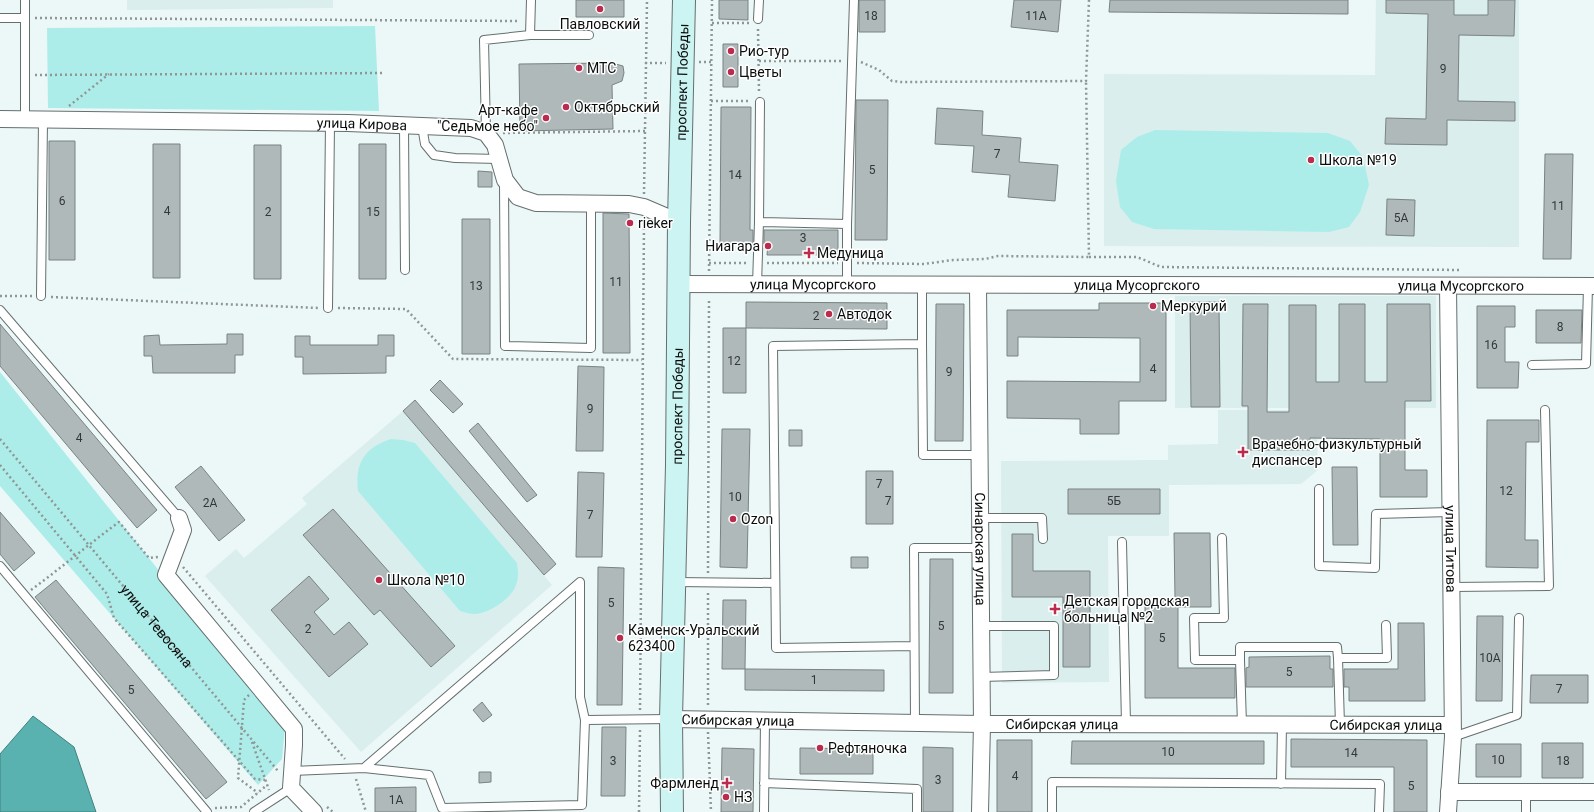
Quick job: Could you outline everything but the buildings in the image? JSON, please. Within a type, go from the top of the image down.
[{"type":"main road","name":"проспект Победы","points":[[672,812],[671,719],[684,0]]},
{"type":"street","name":"улица Кирова","points":[[0,119],[404,125],[471,128],[486,133]]},
{"type":"street","points":[[486,133],[495,145],[504,180],[518,197],[536,203],[629,204],[644,207],[679,222]]},
{"type":"street","name":"улица Мусоргского","points":[[679,284],[847,286],[1591,286]]},
{"type":"street","name":"Синарская улица","points":[[978,286],[982,724],[980,812]]},
{"type":"street","name":"улица Титова","points":[[1448,286],[1453,731],[1448,792],[1448,812]]},
{"type":"street","points":[[179,518],[183,530],[166,575],[294,729],[292,788],[314,812]]},
{"type":"street","name":"Сибирская улица","points":[[671,719],[982,724],[1340,725],[1453,731]]},
{"type":"street","points":[[1448,792],[1594,792]]},
{"type":"lane","points":[[25,0],[25,119]]},
{"type":"lane","points":[[530,35],[531,0]]},
{"type":"lane","points":[[758,0],[758,21]]},
{"type":"lane","points":[[847,286],[847,224],[854,0]]},
{"type":"lane","points":[[0,18],[25,18]]},
{"type":"lane","points":[[486,133],[484,40],[530,35],[590,35]]},
{"type":"lane","points":[[758,285],[760,102]]},
{"type":"lane","points":[[41,296],[47,120]]},
{"type":"lane","points":[[328,308],[330,123]]},
{"type":"lane","points":[[404,125],[406,270]]},
{"type":"lane","points":[[422,126],[425,144],[434,155],[455,158],[499,159]]},
{"type":"lane","points":[[504,177],[505,346],[591,348],[591,204]]},
{"type":"lane","points":[[759,222],[847,224]]},
{"type":"lane","points":[[922,285],[922,455],[980,455]]},
{"type":"lane","points":[[1532,365],[1590,364],[1591,286]]},
{"type":"lane","points":[[0,310],[179,518]]},
{"type":"lane","points":[[914,646],[776,648],[773,346],[922,344]]},
{"type":"lane","points":[[1451,587],[1549,586],[1545,410]]},
{"type":"lane","points":[[1319,489],[1319,566],[1375,568],[1376,514],[1450,512]]},
{"type":"lane","points":[[980,518],[1042,518],[1043,539]]},
{"type":"lane","points":[[1222,538],[1224,618],[1194,618],[1195,660],[1240,660]]},
{"type":"lane","points":[[1122,542],[1126,724]]},
{"type":"lane","points":[[915,723],[914,548],[980,548]]},
{"type":"lane","points":[[0,566],[205,810]]},
{"type":"lane","points":[[292,771],[364,768],[430,775],[442,808],[582,805],[585,720],[580,697],[580,582],[364,768]]},
{"type":"lane","points":[[674,582],[775,583]]},
{"type":"lane","points":[[1453,731],[1517,715],[1519,618]]},
{"type":"lane","points":[[1338,658],[1387,658],[1386,625]]},
{"type":"lane","points":[[981,626],[1054,626],[1054,675],[981,677]]},
{"type":"lane","points":[[1242,725],[1240,647],[1337,647],[1340,725]]},
{"type":"lane","points":[[585,720],[640,718],[671,719]]},
{"type":"lane","points":[[764,812],[765,720]]},
{"type":"lane","points":[[1281,784],[1282,725]]},
{"type":"lane","points":[[1052,812],[1052,782],[1380,784],[1379,812]]},
{"type":"lane","points":[[764,783],[917,789],[917,812]]},
{"type":"lane","points":[[254,812],[292,788]]},
{"type":"lane","points":[[1526,792],[1526,812]]},
{"type":"path","points":[[638,812],[646,0]]},
{"type":"path","points":[[711,812],[708,719],[708,582],[712,0]]},
{"type":"path","points":[[1089,0],[1086,81],[1089,257]]},
{"type":"path","points":[[25,18],[530,22]]},
{"type":"path","points":[[711,101],[760,102],[758,21],[712,23]]},
{"type":"path","points":[[759,62],[864,62],[879,70],[892,80],[902,82],[1086,81]]},
{"type":"path","points":[[25,75],[385,73]]},
{"type":"path","points":[[47,120],[109,74]]},
{"type":"path","points":[[486,133],[645,131]]},
{"type":"path","points":[[710,263],[924,264],[953,260],[985,259],[998,256],[1137,257],[1160,267],[1412,268],[1467,270]]},
{"type":"path","points":[[0,296],[41,296],[328,308],[406,309],[453,359],[642,360]]},
{"type":"path","name":"улица Тевосяна","points":[[1,439],[292,788]]},
{"type":"path","points":[[0,465],[107,594],[114,618],[255,779],[265,780]]},
{"type":"path","points":[[25,595],[76,556],[88,544],[119,522],[149,558],[173,555],[352,768],[366,812]]},
{"type":"path","points":[[258,793],[238,778],[244,700],[272,674]]},
{"type":"path","points":[[251,739],[273,800]]},
{"type":"path","points":[[205,810],[241,807],[267,785]]},
{"type":"shaded area","points":[[127,0],[333,0],[333,8],[127,10]]},
{"type":"shaded area","name":"Школа №19","points":[[1376,0],[1519,0],[1519,247],[1104,246],[1104,74],[1375,75]]},
{"type":"shaded area","points":[[375,26],[379,111],[48,108],[47,28]]},
{"type":"shaded area","points":[[1155,130],[1328,133],[1350,141],[1363,157],[1369,185],[1360,212],[1349,227],[1329,232],[1154,229],[1132,222],[1120,207],[1116,181],[1121,150],[1137,137]]},
{"type":"shaded area","points":[[1175,296],[1436,296],[1436,408],[1175,408]]},
{"type":"shaded area","points":[[0,372],[285,728],[282,759],[258,785],[0,486]]},
{"type":"shaded area","name":"Детская городская больница №2","points":[[1218,410],[1316,410],[1318,470],[1301,484],[1169,485],[1169,536],[1108,536],[1109,682],[1002,683],[1001,461],[1168,460],[1168,445],[1218,444]]},
{"type":"shaded area","name":"Школа №10","points":[[403,411],[552,585],[361,752],[205,576],[236,549],[244,558],[307,504],[302,498]]},
{"type":"shaded area","points":[[391,439],[415,443],[517,563],[518,577],[514,590],[505,600],[493,608],[481,613],[473,614],[460,611],[358,491],[358,472],[363,458],[374,447]]},
{"type":"shaded area","points":[[33,716],[74,747],[96,812],[0,812],[0,754]]},
{"type":"place","name":"Павловский","points":[[600,9]]},
{"type":"place","name":"Рио-тур","points":[[731,51]]},
{"type":"place","name":"МТС","points":[[579,68]]},
{"type":"place","name":"Цветы","points":[[731,72]]},
{"type":"place","name":"Октябрьский","points":[[566,107]]},
{"type":"place","name":"Арт-кафе \"Седьмое небо\"","points":[[546,118]]},
{"type":"place","name":"Школа №19","points":[[1311,160]]},
{"type":"place","name":"rieker","points":[[630,223]]},
{"type":"place","name":"Ниагара","points":[[768,246]]},
{"type":"place","name":"Медуница","points":[[809,253]]},
{"type":"place","name":"Меркурий","points":[[1153,306]]},
{"type":"place","name":"Автодок","points":[[829,314]]},
{"type":"place","name":"Врачебно-физкультурный диспансер","points":[[1243,452]]},
{"type":"place","name":"Ozon","points":[[733,519]]},
{"type":"place","name":"Школа №10","points":[[379,580]]},
{"type":"place","name":"Детская городская больница №2","points":[[1055,609]]},
{"type":"place","name":"Каменск-Уральский 623400","points":[[620,638]]},
{"type":"place","name":"Рефтяночка","points":[[820,748]]},
{"type":"place","name":"Фармленд","points":[[727,783]]},
{"type":"place","name":"НЗ","points":[[726,797]]}]
